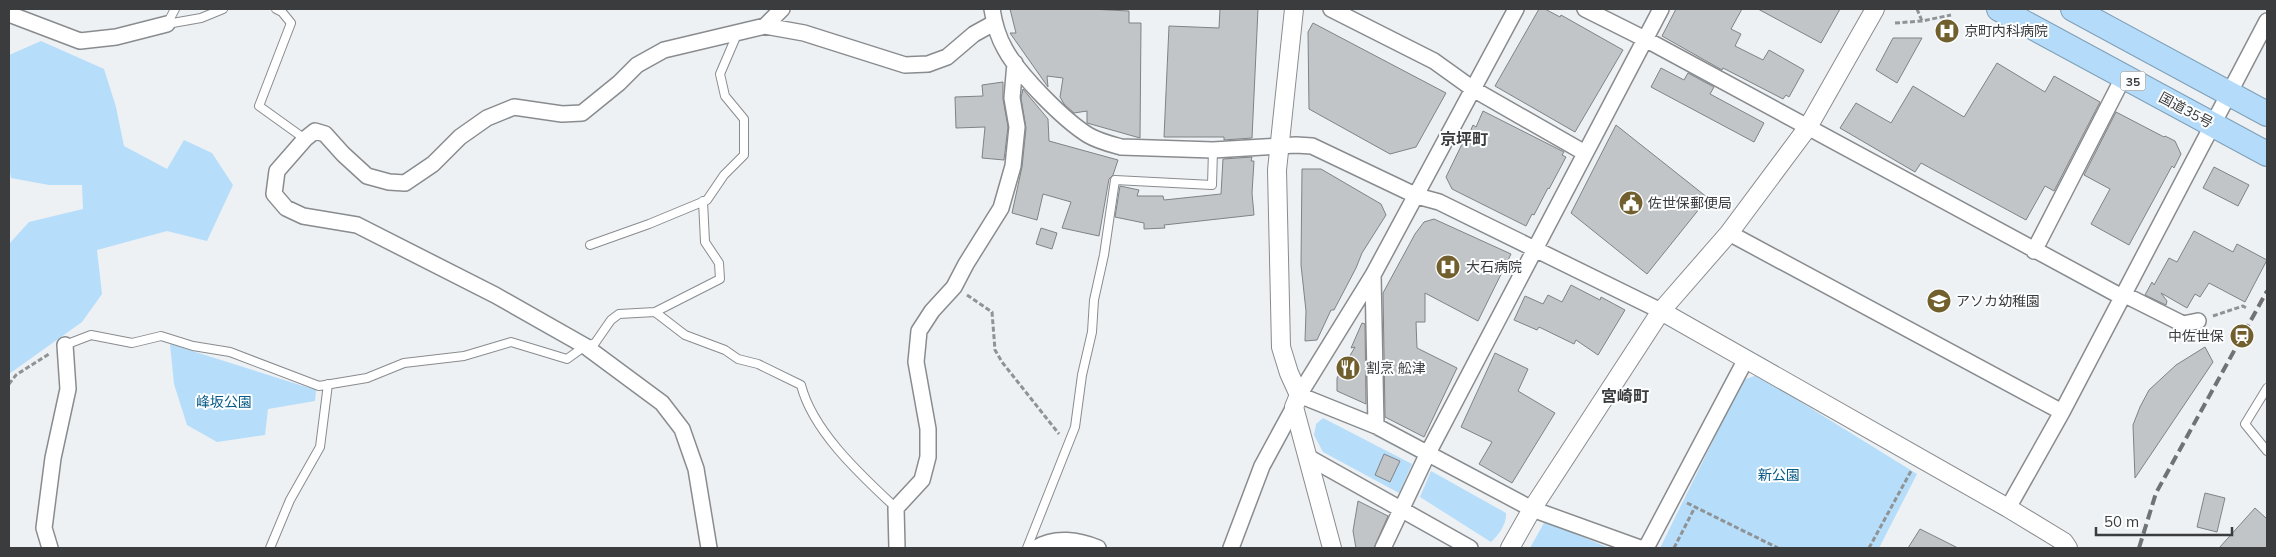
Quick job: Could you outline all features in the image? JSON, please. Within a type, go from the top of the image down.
[{"type":"highway","name":"国道35号","points":[[1999,9],[2267,154]]},
{"type":"highway","points":[[2073,9],[2267,114]]},
{"type":"street","points":[[765,26],[782,9]]},
{"type":"street","points":[[1294,9],[1277,170],[1281,347],[1297,401],[1308,457],[1332,548]]},
{"type":"street","points":[[1331,9],[1434,61],[1473,89],[1585,153]]},
{"type":"street","points":[[1231,548],[1262,466],[1297,401],[1373,275],[1417,196],[1516,9]]},
{"type":"street","points":[[1585,9],[1645,38],[2034,251],[2183,324],[2198,320]]},
{"type":"street","points":[[1383,548],[1428,453],[1661,9]]},
{"type":"street","points":[[1510,548],[1532,509],[1661,311],[1729,233],[1808,127],[1875,9]]},
{"type":"street","points":[[9,14],[80,41],[116,37],[167,24]]},
{"type":"street","points":[[709,548],[696,468],[682,429],[662,403],[585,346],[495,295],[357,225],[303,216],[286,208],[274,194],[277,171],[305,139],[315,131],[325,134],[367,176],[389,182],[405,183],[433,164],[460,137],[487,118],[514,107],[562,114],[582,113],[619,83],[637,65],[664,50],[765,26],[804,33],[905,65],[928,64],[947,57],[993,16],[1005,50],[1015,63],[1057,110],[1089,136],[1106,144],[1121,146],[1214,150],[1312,146],[1417,196],[1439,202],[1661,311],[2008,508],[2064,542],[2068,548]]},
{"type":"street","points":[[2008,508],[2062,412],[2267,21]]},
{"type":"street","points":[[897,548],[896,508],[922,480],[928,457],[928,429],[916,362],[919,331],[932,311],[954,287],[1001,208],[1014,166],[1017,127],[1012,98],[1015,63]]},
{"type":"street","points":[[2034,251],[2124,76]]},
{"type":"street","points":[[1729,233],[2062,412]]},
{"type":"street","points":[[1373,275],[1376,426]]},
{"type":"street","points":[[50,548],[44,528],[53,458],[68,389],[65,345]]},
{"type":"street","points":[[1646,548],[1746,359]]},
{"type":"street","points":[[1297,401],[1376,426],[1532,509],[1640,548]]},
{"type":"street","points":[[1308,457],[1470,548]]},
{"type":"street","points":[[1036,548],[1056,541],[1077,540],[1098,548]]},
{"type":"lane","points":[[167,24],[175,9]]},
{"type":"lane","points":[[167,24],[201,18],[224,9]]},
{"type":"lane","points":[[276,9],[282,12],[291,24],[259,106],[305,139]]},
{"type":"lane","points":[[590,244],[649,224],[707,200],[724,176],[744,155],[744,119],[725,96],[720,74],[738,31]]},
{"type":"lane","points":[[1027,548],[1076,427],[1082,375],[1092,332],[1094,300],[1104,255],[1115,180],[1212,185],[1214,150]]},
{"type":"lane","points":[[65,345],[91,335],[132,343],[161,336],[193,346],[230,352],[319,386],[367,378],[404,363],[464,356],[511,342],[566,359],[585,346],[595,344],[610,320],[619,314],[655,312],[720,279],[718,262],[704,242],[703,201]]},
{"type":"lane","points":[[655,312],[685,335],[725,350],[738,359],[758,364],[801,386],[804,396],[822,428],[847,461],[896,508]]},
{"type":"lane","points":[[270,548],[290,500],[320,447],[328,384]]},
{"type":"lane","points":[[2267,388],[2246,424],[2267,451]]},
{"type":"path","points":[[1917,9],[1922,21]]},
{"type":"path","points":[[1895,23],[1922,21],[1951,15]]},
{"type":"path","points":[[954,287],[992,312],[995,350],[1062,438]]},
{"type":"path","points":[[2198,320],[2243,306],[2248,309]]},
{"type":"path","points":[[9,384],[16,375],[65,345]]},
{"type":"path","points":[[1870,548],[1918,457]]},
{"type":"path","points":[[1674,496],[1778,548]]},
{"type":"path","points":[[1674,548],[1695,507]]},
{"type":"green space","points":[[41,41],[104,69],[116,107],[124,146],[167,169],[184,140],[212,153],[233,185],[207,241],[167,231],[97,250],[102,294],[82,322],[9,374],[9,244],[29,222],[83,209],[82,185],[49,185],[11,178],[9,165],[9,55]]},
{"type":"green space","name":"峰坂公園","points":[[170,344],[316,390],[315,401],[268,409],[265,435],[217,442],[187,425],[174,384]]},
{"type":"green space","name":"新公園","points":[[1757,375],[1917,474],[1879,548],[1660,548],[1743,380]]},
{"type":"green space","points":[[1323,418],[1412,464],[1399,493],[1323,452],[1314,435],[1316,424]]},
{"type":"green space","points":[[1431,471],[1506,513],[1502,529],[1491,542],[1420,497]]},
{"type":"green space","points":[[1545,521],[1609,548],[1530,548]]},
{"type":"building","points":[[1010,9],[1129,11],[1129,23],[1141,23],[1140,138],[1087,123],[1087,111],[1074,113],[1064,104],[1060,97],[1063,78],[1047,76],[1048,87],[1010,33],[1016,33]]},
{"type":"building","points":[[1220,9],[1258,9],[1252,138],[1224,140],[1224,137],[1164,137],[1169,26],[1219,28]]},
{"type":"building","points":[[1539,9],[1545,9],[1560,17],[1561,15],[1623,50],[1575,132],[1495,86]]},
{"type":"building","points":[[1676,9],[1742,9],[1731,29],[1741,34],[1735,46],[1763,60],[1769,50],[1804,70],[1789,97],[1786,95],[1783,99],[1723,68],[1722,70],[1662,36]]},
{"type":"building","points":[[1758,9],[1840,9],[1821,43]]},
{"type":"building","points":[[1313,23],[1446,93],[1416,147],[1390,154],[1309,109],[1308,32]]},
{"type":"building","points":[[1893,38],[1922,38],[1897,83],[1876,70]]},
{"type":"building","points":[[1997,63],[2045,92],[2054,76],[2100,102],[2054,191],[2045,186],[2026,220],[1921,163],[1915,172],[1840,128],[1856,103],[1891,123],[1913,86],[1964,117]]},
{"type":"building","points":[[1661,68],[1684,80],[1688,73],[1714,87],[1710,94],[1764,123],[1754,142],[1651,87]]},
{"type":"building","points":[[1003,82],[1003,99],[1008,127],[1004,160],[982,158],[985,127],[956,128],[955,97],[983,96],[982,85]]},
{"type":"building","points":[[1023,89],[1048,119],[1049,141],[1118,160],[1113,175],[1109,179],[1099,236],[1062,228],[1071,202],[1043,194],[1037,220],[1012,213],[1022,167],[1026,128],[1021,98]]},
{"type":"building","points":[[1483,111],[1564,152],[1562,155],[1566,157],[1526,226],[1452,189],[1446,177],[1464,140],[1466,141],[1473,125],[1476,127]]},
{"type":"building","points":[[2116,112],[2175,141],[2181,154],[2174,168],[2172,166],[2129,245],[2091,224],[2110,189],[2084,175]]},
{"type":"building","points":[[1616,125],[1708,198],[1647,274],[1571,213]]},
{"type":"building","points":[[1252,157],[1251,161],[1254,161],[1252,193],[1254,215],[1164,225],[1165,228],[1144,229],[1144,223],[1115,217],[1120,186],[1139,190],[1137,196],[1163,196],[1164,200],[1221,194],[1223,159]]},
{"type":"building","points":[[2214,167],[2249,185],[2238,206],[2203,188]]},
{"type":"building","points":[[1302,169],[1321,169],[1381,204],[1386,215],[1362,253],[1356,268],[1334,310],[1331,310],[1317,340],[1305,341],[1306,311],[1301,265]]},
{"type":"building","points":[[1434,219],[1511,254],[1478,321],[1425,293],[1425,322],[1416,322],[1417,348],[1457,368],[1424,437],[1385,417],[1383,293],[1415,234],[1424,222]]},
{"type":"building","points":[[1041,228],[1057,233],[1052,249],[1036,244]]},
{"type":"building","points":[[2194,231],[2233,252],[2237,244],[2267,260],[2245,302],[2209,283],[2200,297],[2195,294],[2187,308],[2161,293],[2167,301],[2166,305],[2145,295],[2152,282],[2154,285],[2169,258],[2177,262]]},
{"type":"building","points":[[1571,285],[1600,300],[1601,297],[1625,310],[1598,355],[1576,340],[1574,344],[1539,327],[1537,330],[1514,320],[1525,296],[1543,304],[1548,295],[1562,302]]},
{"type":"building","points":[[1362,323],[1365,324],[1366,404],[1337,391],[1337,378],[1355,347],[1351,348]]},
{"type":"building","points":[[2205,347],[2213,362],[2135,478],[2133,425],[2149,390],[2176,365]]},
{"type":"building","points":[[1495,353],[1528,369],[1518,391],[1555,413],[1512,483],[1479,464],[1492,442],[1461,427]]},
{"type":"building","points":[[1384,454],[1400,461],[1390,482],[1375,475]]},
{"type":"building","points":[[2205,493],[2225,498],[2217,532],[2197,527]]},
{"type":"building","points":[[1358,501],[1388,516],[1374,548],[1356,548],[1353,531]]},
{"type":"building","points":[[2255,508],[2267,519],[2267,548],[2219,548]]},
{"type":"building","points":[[1920,529],[1958,548],[1908,548]]},
{"type":"railway","points":[[2139,548],[2156,493],[2267,291]]},
{"type":"place","name":"京町内科病院","points":[[1947,31]]},
{"type":"place","name":"佐世保郵便局","points":[[1631,203]]},
{"type":"place","name":"大石病院","points":[[1448,267]]},
{"type":"place","name":"アソカ幼稚園","points":[[1939,301]]},
{"type":"place","name":"中佐世保","points":[[2242,336]]},
{"type":"place","name":"割烹 舩津","points":[[1348,368]]},
{"type":"district","name":"京坪町","points":[[1464,139]]},
{"type":"district","name":"宮崎町","points":[[1625,396]]}]
